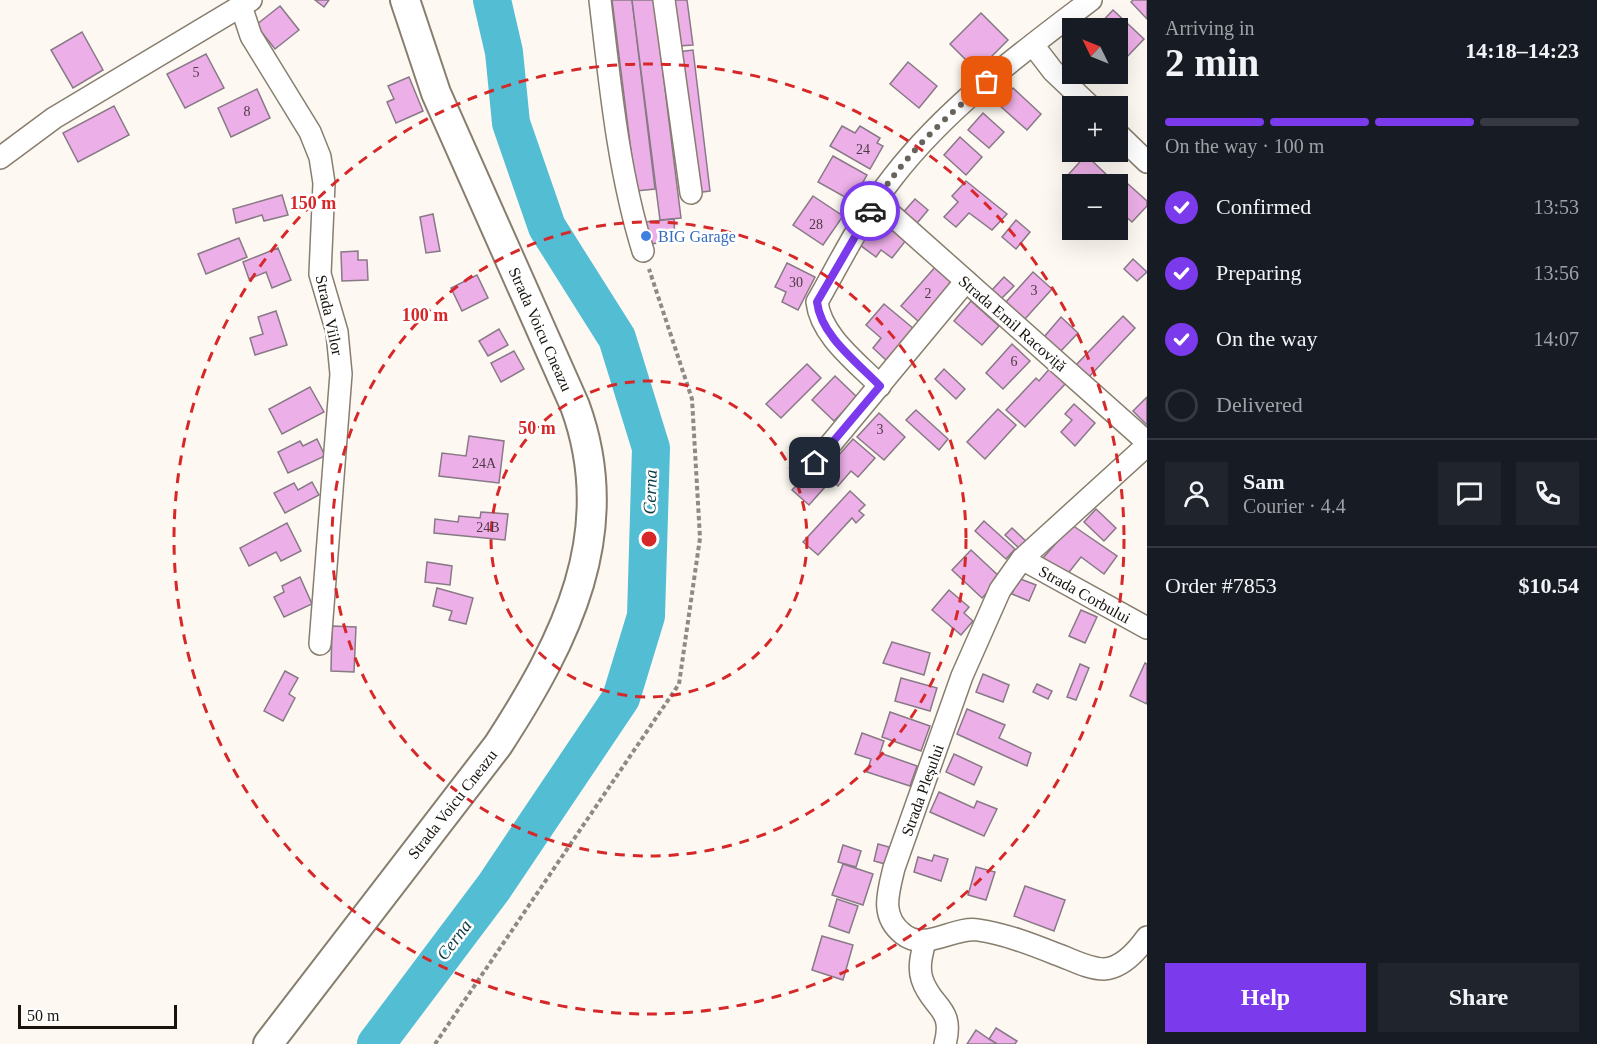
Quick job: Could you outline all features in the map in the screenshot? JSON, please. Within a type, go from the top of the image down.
[{"type":"main road","name":"Strada Voicu Cneazu","points":[[268,1044],[498,745],[530,694],[561,635],[581,581],[590,541],[593,496],[586,436],[436,93],[405,0]]},
{"type":"street","points":[[600,0],[610,87],[630,210],[643,251]]},
{"type":"street","points":[[664,0],[691,193]]},
{"type":"street","points":[[880,386],[826,330],[819,317],[817,302],[876,201],[914,151],[959,105],[1091,0]]},
{"type":"street","name":"Strada Viilor","points":[[0,158],[54,118],[246,3],[251,36],[310,132],[321,157],[324,183],[320,274],[337,332],[341,374],[320,644]]},
{"type":"street","points":[[1032,45],[1053,71],[1079,96]]},
{"type":"street","points":[[1128,144],[1147,162]]},
{"type":"street","name":"Strada Emil Racoviță","points":[[876,201],[1139,434],[1147,442],[1145,447]]},
{"type":"street","points":[[815,463],[966,281]]},
{"type":"street","name":"Strada Pleșului","points":[[925,941],[906,936],[892,924],[886,900],[894,868],[984,623],[1000,590],[1022,559],[1145,447]]},
{"type":"street","name":"Strada Corbului","points":[[1022,559],[1147,628]]},
{"type":"street","points":[[945,1044],[949,1024],[946,1013],[922,980],[920,960],[925,941],[962,930],[976,929],[1023,941],[1092,967],[1105,969],[1131,956],[1147,938]]},
{"type":"path","points":[[435,1044],[679,684],[700,537],[692,399],[643,251]]},
{"type":"building","points":[[315,0],[329,0],[324,7]]},
{"type":"building","points":[[612,0],[632,0],[655,189],[636,191]]},
{"type":"building","points":[[632,0],[654,0],[681,218],[660,220]]},
{"type":"building","points":[[672,0],[687,0],[693,45],[678,46]]},
{"type":"building","points":[[1147,0],[1147,19],[1131,2]]},
{"type":"building","points":[[280,6],[299,30],[275,49],[256,25]]},
{"type":"building","points":[[1113,10],[1122,18],[1105,18]]},
{"type":"building","points":[[981,13],[1008,40],[977,71],[950,44]]},
{"type":"building","points":[[1128,24],[1144,39],[1128,56]]},
{"type":"building","points":[[82,32],[103,70],[73,88],[51,50]]},
{"type":"building","points":[[693,50],[710,191],[695,193],[678,52]]},
{"type":"building","points":[[206,54],[224,88],[185,108],[167,74]]},
{"type":"building","points":[[908,62],[937,86],[919,108],[890,84]]},
{"type":"building","points":[[409,77],[423,111],[396,123],[387,102],[394,99],[388,86]]},
{"type":"building","points":[[1013,88],[1041,114],[1027,130],[998,104]]},
{"type":"building","points":[[257,89],[270,118],[231,137],[218,108]]},
{"type":"building","points":[[114,106],[129,135],[78,162],[63,133]]},
{"type":"building","points":[[983,113],[1004,132],[989,148],[968,130]]},
{"type":"building","points":[[842,126],[855,133],[860,126],[880,138],[877,143],[883,146],[870,169],[830,146]]},
{"type":"building","points":[[960,137],[982,157],[966,175],[944,155]]},
{"type":"building","points":[[833,156],[867,175],[852,201],[818,182]]},
{"type":"building","points":[[1080,162],[1093,162],[1106,174],[1069,174]]},
{"type":"building","points":[[966,181],[1007,214],[992,230],[969,213],[956,227],[944,217],[958,202],[952,196]]},
{"type":"building","points":[[1128,184],[1147,201],[1147,206],[1132,222],[1128,218]]},
{"type":"building","points":[[282,195],[288,215],[264,221],[262,215],[236,223],[233,209]]},
{"type":"building","points":[[813,196],[843,216],[823,245],[793,225]]},
{"type":"building","points":[[915,199],[928,210],[913,228],[900,216]]},
{"type":"building","points":[[433,214],[440,251],[426,253],[420,217]]},
{"type":"building","points":[[674,219],[675,242],[647,244],[645,222]]},
{"type":"building","points":[[880,219],[907,239],[892,258],[881,250],[876,257],[860,245]]},
{"type":"building","points":[[1016,220],[1030,232],[1016,249],[1002,237]]},
{"type":"building","points":[[239,238],[247,257],[206,274],[198,254]]},
{"type":"building","points":[[278,248],[291,280],[272,288],[266,272],[249,279],[243,262]]},
{"type":"building","points":[[358,251],[358,260],[367,260],[368,280],[342,281],[341,252]]},
{"type":"building","points":[[1133,259],[1147,272],[1137,281],[1124,269]]},
{"type":"building","points":[[787,263],[815,277],[798,310],[782,302],[786,292],[775,287]]},
{"type":"building","points":[[936,266],[954,282],[919,322],[901,306]]},
{"type":"building","points":[[1033,272],[1052,289],[1024,320],[1005,303]]},
{"type":"building","points":[[477,275],[488,298],[462,311],[451,288]]},
{"type":"building","points":[[1004,277],[1014,286],[1001,299],[992,290]]},
{"type":"building","points":[[971,301],[999,326],[982,345],[954,321]]},
{"type":"building","points":[[884,304],[914,329],[886,360],[873,348],[881,338],[866,325]]},
{"type":"building","points":[[276,311],[287,345],[255,355],[250,338],[263,334],[258,317]]},
{"type":"building","points":[[1123,316],[1135,328],[1087,379],[1074,367]]},
{"type":"building","points":[[1061,317],[1078,333],[1060,352],[1044,337]]},
{"type":"building","points":[[499,329],[508,345],[488,356],[479,341]]},
{"type":"building","points":[[1012,344],[1030,361],[1003,389],[986,373]]},
{"type":"building","points":[[514,351],[524,369],[501,382],[491,363]]},
{"type":"building","points":[[807,364],[821,378],[781,418],[766,404]]},
{"type":"building","points":[[1051,367],[1067,382],[1025,427],[1006,410],[1036,378],[1039,381]]},
{"type":"building","points":[[944,369],[965,389],[956,399],[935,379]]},
{"type":"building","points":[[835,376],[857,397],[834,421],[812,400]]},
{"type":"building","points":[[310,387],[324,412],[282,434],[269,409]]},
{"type":"building","points":[[1147,397],[1147,425],[1133,411]]},
{"type":"building","points":[[1074,404],[1095,423],[1075,446],[1061,432],[1072,420],[1065,414]]},
{"type":"building","points":[[998,409],[1016,425],[985,459],[967,442]]},
{"type":"building","points":[[916,410],[948,439],[939,450],[906,420]]},
{"type":"building","points":[[879,413],[905,437],[884,460],[857,437]]},
{"type":"building","points":[[469,436],[504,441],[499,483],[439,476],[442,453],[466,456]]},
{"type":"building","points":[[317,439],[325,456],[288,473],[278,452],[300,441],[303,446]]},
{"type":"building","points":[[853,439],[875,458],[858,477],[851,471],[838,486],[823,473]]},
{"type":"building","points":[[809,472],[825,487],[809,505],[792,490]]},
{"type":"building","points":[[312,482],[319,495],[285,513],[274,493],[294,483],[298,490]]},
{"type":"building","points":[[850,491],[865,505],[859,511],[864,515],[856,523],[852,518],[818,555],[803,542]]},
{"type":"building","points":[[1096,509],[1116,528],[1104,541],[1084,522]]},
{"type":"building","points":[[481,512],[508,514],[505,540],[434,533],[435,519],[458,522],[459,516],[480,518]]},
{"type":"building","points":[[984,521],[1015,549],[1006,559],[975,531]]},
{"type":"building","points":[[287,523],[301,551],[281,561],[276,552],[249,566],[240,548]]},
{"type":"building","points":[[1072,525],[1117,556],[1104,574],[1081,557],[1066,576],[1043,558]]},
{"type":"building","points":[[1012,528],[1029,544],[1022,551],[1005,535]]},
{"type":"building","points":[[971,550],[1001,578],[982,598],[952,570]]},
{"type":"building","points":[[427,562],[452,566],[450,585],[425,582]]},
{"type":"building","points":[[300,577],[312,604],[284,617],[274,597],[284,592],[282,586]]},
{"type":"building","points":[[1018,578],[1036,585],[1029,601],[1012,594]]},
{"type":"building","points":[[437,588],[473,598],[466,624],[449,620],[452,611],[433,606]]},
{"type":"building","points":[[949,590],[969,607],[964,613],[973,621],[961,635],[932,610]]},
{"type":"building","points":[[1081,610],[1097,617],[1085,643],[1069,636]]},
{"type":"building","points":[[332,626],[356,627],[354,672],[331,671]]},
{"type":"building","points":[[892,642],[930,653],[924,675],[883,663]]},
{"type":"building","points":[[1145,663],[1147,664],[1147,704],[1130,696]]},
{"type":"building","points":[[1080,664],[1089,668],[1076,700],[1067,697]]},
{"type":"building","points":[[285,671],[298,678],[289,694],[295,698],[283,721],[264,711]]},
{"type":"building","points":[[983,674],[1009,685],[1003,702],[976,692]]},
{"type":"building","points":[[901,678],[937,688],[930,711],[895,701]]},
{"type":"building","points":[[1037,684],[1052,691],[1048,699],[1033,692]]},
{"type":"building","points":[[967,709],[1005,725],[999,738],[1031,753],[1027,766],[957,734]]},
{"type":"building","points":[[890,712],[930,726],[921,751],[882,737]]},
{"type":"building","points":[[862,733],[884,741],[880,753],[917,766],[910,786],[867,772],[871,759],[855,754]]},
{"type":"building","points":[[954,754],[982,767],[974,785],[946,772]]},
{"type":"building","points":[[939,792],[974,808],[977,801],[997,809],[984,836],[930,812]]},
{"type":"building","points":[[878,844],[889,847],[885,864],[874,861]]},
{"type":"building","points":[[843,845],[861,851],[856,867],[838,862]]},
{"type":"building","points":[[934,855],[948,859],[941,881],[914,872],[918,857],[932,861]]},
{"type":"building","points":[[843,864],[873,874],[863,905],[832,895]]},
{"type":"building","points":[[976,867],[995,872],[986,900],[968,895]]},
{"type":"building","points":[[1025,886],[1065,900],[1054,931],[1014,916]]},
{"type":"building","points":[[837,899],[858,906],[849,933],[829,926]]},
{"type":"building","points":[[822,936],[853,945],[843,980],[812,970]]},
{"type":"building","points":[[996,1028],[1017,1041],[1015,1044],[997,1044],[989,1039]]},
{"type":"building","points":[[976,1030],[989,1039],[997,1044],[967,1044]]},
{"type":"waterway","name":"Cerna","points":[[376,1044],[494,887],[621,698],[646,616],[651,448],[617,338],[547,227],[511,123],[504,52],[492,0]]},
{"type":"way so far","points":[[870,211],[914,151],[959,105],[987,82]]},
{"type":"place","name":"BIG Garage","points":[[646,236]]},
{"type":"route","points":[[815,463],[880,386],[826,330],[819,317],[817,302],[870,211]]}]
